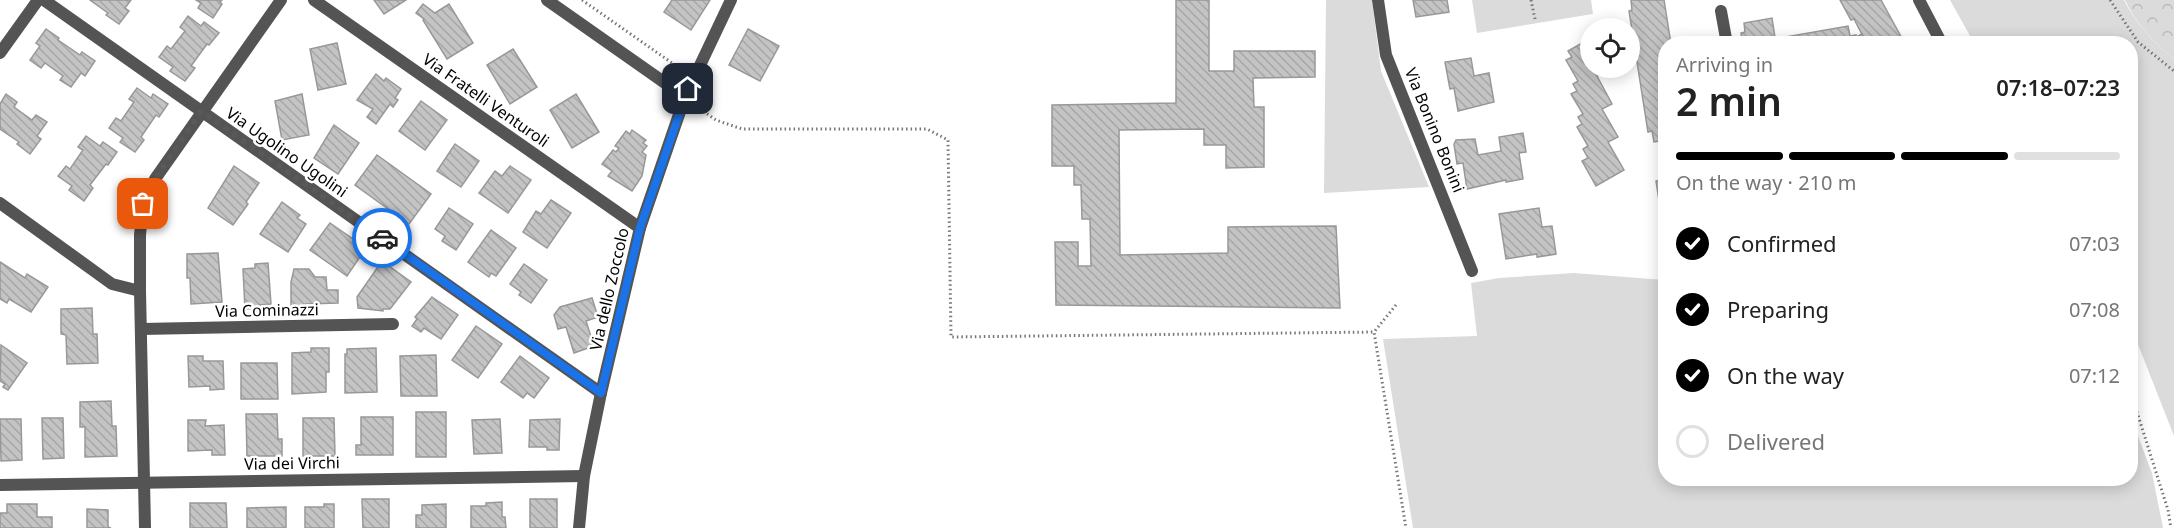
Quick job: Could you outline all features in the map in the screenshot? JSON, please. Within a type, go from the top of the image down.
[{"type":"street","points":[[0,53],[38,0]]},
{"type":"street","name":"Via Ugolino Ugolini","points":[[44,0],[601,393]]},
{"type":"street","points":[[145,528],[140,291],[140,235],[143,204],[155,179],[201,111],[281,0]]},
{"type":"street","name":"Via Fratelli Venturoli","points":[[314,0],[640,228]]},
{"type":"street","points":[[547,0],[687,93]]},
{"type":"street","name":"Via dello Zoccolo","points":[[579,528],[584,476],[640,228],[687,93],[731,0]]},
{"type":"street","name":"Via Bonino Bonini","points":[[1377,0],[1386,55],[1443,193],[1472,271]]},
{"type":"street","points":[[1919,0],[1938,36]]},
{"type":"street","points":[[1721,11],[1726,36]]},
{"type":"street","points":[[0,203],[112,284],[140,291]]},
{"type":"street","name":"Via Cominazzi","points":[[141,329],[393,324]]},
{"type":"street","name":"Via dei Virchi","points":[[0,485],[584,476]]},
{"type":"path","points":[[582,0],[683,71],[687,93],[692,104],[716,120],[742,129],[927,129],[948,140],[951,337],[1374,332]]},
{"type":"path","points":[[1531,0],[1535,19]]},
{"type":"path","points":[[2110,0],[2134,36]]},
{"type":"path","points":[[2138,42],[2174,72]]},
{"type":"path","points":[[1396,305],[1374,332],[1406,528]]},
{"type":"path","points":[[2138,415],[2168,510],[2171,528]]},
{"type":"green space","points":[[1326,0],[1372,0],[1381,71],[1429,187],[1324,193]]},
{"type":"green space","points":[[1472,0],[1591,0],[1593,14],[1477,33]]},
{"type":"green space","points":[[1950,0],[2124,0],[2146,32],[2174,59],[2174,436],[2138,344],[2138,36],[1970,36]]},
{"type":"green space","points":[[2125,0],[2174,0],[2174,59],[2146,32],[2134,17]]},
{"type":"green space","points":[[1574,273],[1658,279],[1658,486],[2138,486],[2138,436],[2152,473],[2163,528],[1413,528],[1383,339],[1477,336],[1471,283],[1499,278]]},
{"type":"building","points":[[90,0],[131,0],[125,8],[129,11],[119,24]]},
{"type":"building","points":[[196,0],[222,0],[220,2],[222,4],[213,18],[198,8],[201,3]]},
{"type":"building","points":[[374,0],[406,0],[384,14]]},
{"type":"building","points":[[672,0],[710,0],[691,30],[664,12]]},
{"type":"building","points":[[1176,0],[1209,0],[1209,71],[1234,71],[1234,51],[1315,51],[1315,77],[1253,78],[1254,107],[1264,107],[1264,167],[1226,168],[1226,145],[1204,145],[1204,129],[1119,130],[1120,255],[1228,253],[1228,227],[1336,226],[1340,308],[1056,305],[1055,242],[1078,242],[1078,266],[1091,266],[1090,219],[1082,219],[1081,185],[1074,185],[1074,166],[1052,166],[1052,105],[1176,103]]},
{"type":"building","points":[[1413,0],[1447,0],[1449,12],[1416,17]]},
{"type":"building","points":[[1631,0],[1664,0],[1670,36],[1658,36],[1658,141],[1654,142],[1652,131],[1648,132],[1640,78],[1640,18],[1630,18],[1629,11],[1632,10]]},
{"type":"building","points":[[1840,0],[1881,0],[1901,36],[1863,36],[1854,19],[1851,20]]},
{"type":"building","points":[[423,4],[435,13],[449,4],[473,43],[447,59],[424,19],[416,13]]},
{"type":"building","points":[[188,16],[201,26],[204,22],[219,33],[209,45],[207,44],[191,66],[195,68],[185,81],[170,71],[173,67],[159,57],[167,46],[171,49],[185,31],[180,27]]},
{"type":"building","points":[[1772,18],[1775,36],[1742,36],[1741,33],[1745,32],[1744,23]]},
{"type":"building","points":[[1848,26],[1850,36],[1791,36]]},
{"type":"building","points":[[46,29],[80,55],[82,52],[95,61],[85,76],[81,73],[71,87],[60,80],[63,76],[45,63],[41,68],[30,60],[40,46],[36,43]]},
{"type":"building","points":[[748,29],[779,46],[760,81],[729,65]]},
{"type":"building","points":[[337,43],[346,84],[318,90],[310,49]]},
{"type":"building","points":[[1580,44],[1580,78],[1598,78],[1612,104],[1602,109],[1618,137],[1608,142],[1624,170],[1596,186],[1582,161],[1588,158],[1583,149],[1588,146],[1577,127],[1582,124],[1578,117],[1583,114],[1571,94],[1577,91],[1573,84],[1578,81],[1566,60],[1572,57],[1568,51]]},
{"type":"building","points":[[513,49],[537,87],[510,104],[487,65]]},
{"type":"building","points":[[1471,58],[1474,76],[1489,73],[1494,102],[1458,111],[1454,88],[1450,89],[1445,62]]},
{"type":"building","points":[[376,74],[384,81],[386,78],[401,89],[395,98],[398,100],[393,107],[390,104],[376,124],[367,117],[373,109],[357,100]]},
{"type":"building","points":[[137,88],[151,98],[153,94],[168,104],[159,117],[156,115],[141,137],[144,140],[135,152],[120,142],[123,138],[109,128],[116,118],[121,121],[134,102],[129,99]]},
{"type":"building","points":[[6,94],[17,102],[14,107],[32,120],[36,115],[47,122],[37,136],[41,139],[30,154],[17,144],[19,142],[0,129],[0,104]]},
{"type":"building","points":[[302,94],[309,135],[282,140],[275,101]]},
{"type":"building","points":[[576,94],[599,132],[572,148],[550,110]]},
{"type":"building","points":[[421,101],[447,120],[425,150],[399,131]]},
{"type":"building","points":[[334,125],[359,143],[338,174],[314,158]]},
{"type":"building","points":[[632,130],[646,140],[643,143],[647,146],[642,152],[646,155],[642,176],[632,191],[608,176],[612,171],[602,164],[613,150],[616,152],[619,148],[615,146],[626,131],[630,134]]},
{"type":"building","points":[[1523,133],[1526,152],[1519,153],[1523,179],[1506,182],[1506,180],[1467,189],[1463,163],[1457,164],[1454,144],[1456,140],[1475,139],[1478,155],[1501,151],[1499,137]]},
{"type":"building","points":[[86,136],[100,146],[103,142],[117,152],[90,185],[93,188],[84,201],[69,190],[72,186],[58,176],[66,166],[70,169],[83,150],[78,147]]},
{"type":"building","points":[[455,144],[479,161],[461,187],[437,171]]},
{"type":"building","points":[[377,155],[431,194],[409,224],[355,185]]},
{"type":"building","points":[[234,166],[259,183],[233,225],[208,208]]},
{"type":"building","points":[[510,166],[531,180],[508,213],[479,193],[495,171],[502,176]]},
{"type":"building","points":[[551,200],[571,213],[547,248],[523,232],[536,211],[541,214]]},
{"type":"building","points":[[282,202],[300,215],[297,218],[306,224],[288,252],[260,234]]},
{"type":"building","points":[[449,208],[473,224],[456,250],[442,241],[445,236],[435,229]]},
{"type":"building","points":[[1539,208],[1542,227],[1552,226],[1556,254],[1537,257],[1537,254],[1506,259],[1499,214]]},
{"type":"building","points":[[330,223],[366,248],[347,276],[310,250]]},
{"type":"building","points":[[491,230],[516,248],[496,276],[491,273],[489,277],[468,262]]},
{"type":"building","points":[[218,253],[222,302],[191,304],[190,278],[187,278],[187,254]]},
{"type":"building","points":[[382,261],[411,282],[390,309],[383,309],[383,311],[358,308],[357,297]]},
{"type":"building","points":[[0,262],[25,278],[27,274],[48,287],[31,312],[9,299],[7,303],[0,299]]},
{"type":"building","points":[[268,263],[271,304],[260,305],[260,308],[245,309],[243,269],[255,268],[255,264]]},
{"type":"building","points":[[524,264],[547,280],[531,303],[519,295],[521,292],[510,284]]},
{"type":"building","points":[[294,269],[309,269],[315,277],[326,277],[327,290],[338,290],[338,303],[306,304],[307,309],[291,309],[291,282]]},
{"type":"building","points":[[432,297],[458,315],[441,339],[424,328],[421,332],[412,326],[417,319],[415,317]]},
{"type":"building","points":[[592,298],[598,317],[586,321],[594,346],[574,353],[566,327],[558,329],[554,315],[560,307]]},
{"type":"building","points":[[92,308],[93,334],[97,334],[98,363],[67,364],[66,335],[61,334],[61,309]]},
{"type":"building","points":[[476,326],[502,344],[478,378],[452,360]]},
{"type":"building","points":[[1,345],[27,363],[8,390],[0,381]]},
{"type":"building","points":[[311,348],[329,348],[326,392],[292,394],[292,353],[311,352]]},
{"type":"building","points":[[376,348],[377,392],[345,393],[347,349]]},
{"type":"building","points":[[436,355],[437,396],[401,396],[400,356]]},
{"type":"building","points":[[188,356],[203,356],[203,361],[223,361],[224,389],[210,390],[210,386],[189,387]]},
{"type":"building","points":[[520,356],[549,378],[534,398],[527,393],[523,398],[501,382]]},
{"type":"building","points":[[241,363],[277,363],[278,399],[241,399]]},
{"type":"building","points":[[111,401],[112,426],[116,426],[117,456],[85,457],[85,427],[80,427],[80,402]]},
{"type":"building","points":[[416,412],[446,412],[446,457],[416,457]]},
{"type":"building","points":[[246,414],[277,414],[278,439],[282,439],[282,456],[247,456]]},
{"type":"building","points":[[361,417],[393,417],[393,455],[356,455],[356,445],[361,445]]},
{"type":"building","points":[[42,418],[63,418],[64,458],[43,459]]},
{"type":"building","points":[[303,418],[334,418],[335,456],[303,456]]},
{"type":"building","points":[[0,419],[21,419],[22,460],[1,461]]},
{"type":"building","points":[[500,419],[502,453],[474,454],[472,420]]},
{"type":"building","points":[[560,419],[559,450],[529,447],[530,420]]},
{"type":"building","points":[[188,420],[206,420],[205,426],[224,425],[225,455],[212,455],[212,450],[188,451]]},
{"type":"building","points":[[362,499],[389,499],[389,528],[363,528]]},
{"type":"building","points":[[530,499],[557,499],[557,528],[530,528]]},
{"type":"building","points":[[502,502],[502,517],[505,517],[506,528],[471,528],[471,506],[486,506],[486,503]]},
{"type":"building","points":[[190,503],[226,503],[227,528],[190,528]]},
{"type":"building","points":[[7,504],[37,504],[37,517],[52,517],[52,528],[0,528],[0,513],[7,513]]},
{"type":"building","points":[[324,504],[334,504],[334,528],[305,528],[305,507],[324,507]]},
{"type":"building","points":[[446,504],[446,528],[416,528],[416,515],[422,515],[422,505]]},
{"type":"building","points":[[286,507],[286,528],[247,528],[247,508]]},
{"type":"building","points":[[87,509],[108,510],[108,527],[111,528],[87,528]]},
{"type":"way so far","points":[[143,204],[155,179],[201,111],[382,238]]},
{"type":"route","points":[[382,238],[601,393],[640,228],[688,89]]}]
